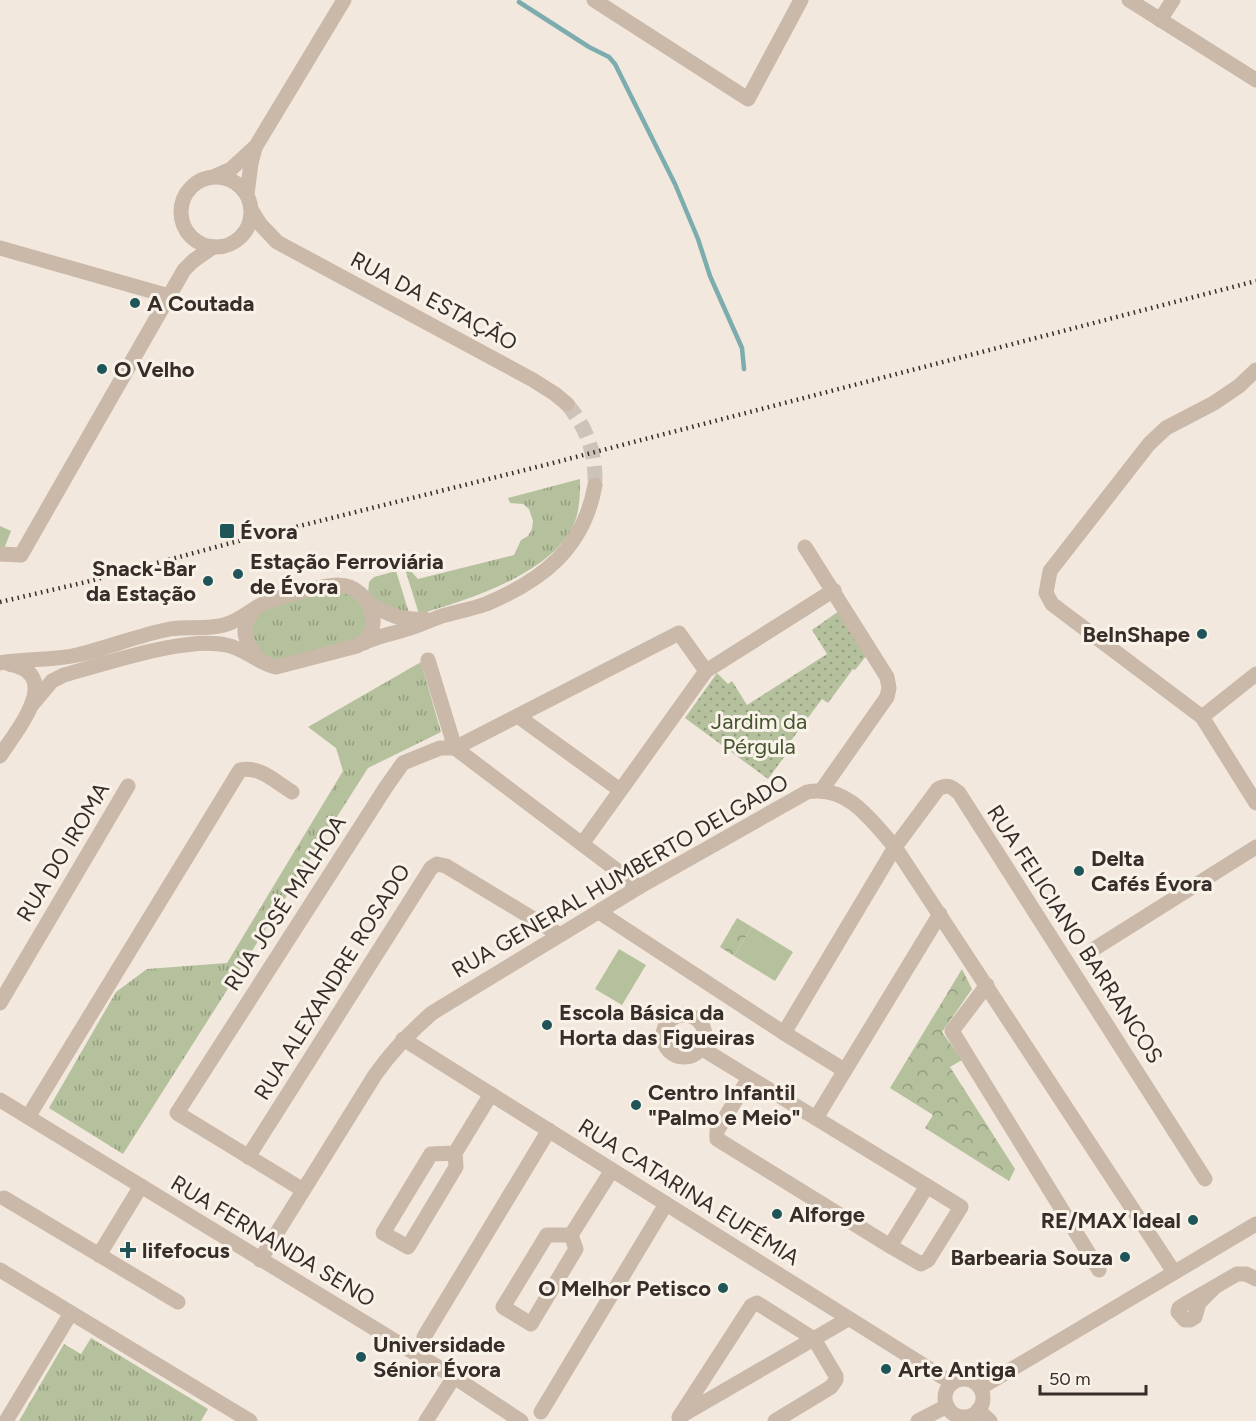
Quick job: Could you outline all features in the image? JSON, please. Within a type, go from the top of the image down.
[{"type":"street","points":[[256,146],[231,169],[200,180],[187,192],[181,209],[183,222],[187,232],[197,241],[213,247],[222,247],[236,241],[248,228],[252,212],[247,194],[256,146],[344,0]]},
{"type":"street","points":[[594,0],[748,99],[801,0]]},
{"type":"street","points":[[1129,0],[1256,80]]},
{"type":"street","points":[[1160,20],[1173,0]]},
{"type":"street","points":[[214,176],[232,180],[247,194]]},
{"type":"street","name":"RUA DA ESTAÇÃO","points":[[252,212],[277,242]]},
{"type":"street","points":[[184,270],[187,232]]},
{"type":"street","name":"RUA DA ESTAÇÃO","points":[[236,241],[262,239],[277,242],[533,380],[567,404]]},
{"type":"street","points":[[0,554],[21,555],[184,270],[213,247]]},
{"type":"street","points":[[0,248],[169,296]]},
{"type":"street","points":[[1256,370],[1239,386],[1167,428],[1149,444],[1050,570],[1046,593],[1052,604],[1202,717],[1256,803]]},
{"type":"street","points":[[0,756],[31,706],[52,681],[64,675],[154,651],[185,646],[224,644],[241,649],[268,665],[276,667],[364,643],[485,604],[523,586],[557,561],[573,544],[593,499],[595,485]]},
{"type":"street","points":[[805,547],[875,656],[887,677],[889,688],[887,697],[821,791]]},
{"type":"street","points":[[0,664],[77,655],[170,629],[223,626],[237,622],[267,602],[336,584],[356,589],[369,603],[397,618],[406,620],[440,617]]},
{"type":"street","points":[[582,844],[706,671],[834,590]]},
{"type":"street","points":[[364,643],[374,617],[369,603]]},
{"type":"street","points":[[259,606],[246,620],[244,628],[246,641],[259,660]]},
{"type":"street","name":"RUA JOSÉ MALHOA","points":[[248,1156],[177,1113],[403,763],[440,748],[454,748],[519,717],[679,633],[706,671]]},
{"type":"street","points":[[428,660],[454,748],[639,887]]},
{"type":"street","points":[[0,664],[19,666],[29,672],[35,681],[36,693],[31,706]]},
{"type":"street","points":[[1202,717],[1256,674]]},
{"type":"street","points":[[519,717],[620,790]]},
{"type":"street","points":[[28,1117],[240,770],[249,768],[257,770],[292,792]]},
{"type":"street","name":"RUA DO IROMA","points":[[0,1003],[128,786]]},
{"type":"street","name":"RUA FELICIANO BARRANCOS","points":[[895,847],[938,789],[951,786],[959,793],[1205,1179]]},
{"type":"street","name":"RUA GENERAL HUMBERTO DELGADO","points":[[260,1260],[375,1075],[403,1039],[432,1013],[639,887],[795,798],[807,792],[821,791],[834,792],[847,798],[861,809],[895,847],[1174,1272]]},
{"type":"street","points":[[783,1033],[895,847]]},
{"type":"street","points":[[1094,949],[1256,847]]},
{"type":"street","name":"RUA ALEXANDRE ROSADO","points":[[248,1156],[431,868],[437,864],[447,866],[560,935]]},
{"type":"street","points":[[599,912],[783,1033],[844,1070]]},
{"type":"street","points":[[816,1118],[940,914]]},
{"type":"street","points":[[987,985],[952,1031],[1099,1270]]},
{"type":"street","name":"RUA CATARINA EUFÉMIA","points":[[403,1039],[952,1383]]},
{"type":"street","points":[[701,1048],[961,1206],[928,1260],[921,1264],[917,1263],[717,1139],[717,1131],[749,1078]]},
{"type":"street","points":[[455,1152],[431,1154],[383,1233],[408,1247],[456,1167],[455,1152],[491,1094]]},
{"type":"street","name":"RUA FERNANDA SENO","points":[[0,1100],[454,1377],[521,1421]]},
{"type":"street","points":[[424,1337],[549,1130]]},
{"type":"street","points":[[248,1156],[303,1190]]},
{"type":"street","points":[[571,1235],[612,1170]]},
{"type":"street","points":[[99,1255],[141,1186]]},
{"type":"street","points":[[890,1246],[927,1186]]},
{"type":"street","points":[[4,1198],[178,1302]]},
{"type":"street","points":[[541,1412],[666,1204]]},
{"type":"street","points":[[980,1388],[1256,1224]]},
{"type":"street","points":[[547,1235],[571,1235],[576,1249],[531,1324],[503,1307],[547,1235]]},
{"type":"street","points":[[0,1270],[71,1313],[225,1415],[250,1421]]},
{"type":"street","points":[[1215,1287],[1237,1274],[1246,1274],[1256,1279]]},
{"type":"street","points":[[677,1419],[754,1304],[761,1304],[814,1339],[835,1373],[834,1384],[774,1421]]},
{"type":"street","points":[[6,1421],[71,1313]]},
{"type":"street","points":[[677,1419],[849,1319]]},
{"type":"street","points":[[426,1421],[454,1377]]},
{"type":"street","points":[[963,1379],[970,1380],[980,1388],[983,1397],[978,1410],[972,1415],[958,1415],[951,1412],[945,1399],[946,1391],[952,1383],[963,1379]]},
{"type":"street","points":[[918,1421],[947,1406]]},
{"type":"street","points":[[978,1410],[990,1421]]},
{"type":"green space","points":[[580,479],[579,507],[574,524],[563,542],[547,557],[528,571],[483,593],[419,614],[405,569],[408,568],[418,579],[514,555],[521,540],[528,536],[532,529],[533,521],[529,509],[523,504],[510,503],[508,498]]},
{"type":"green space","points":[[0,526],[11,531],[4,549],[0,549]]},
{"type":"green space","points":[[396,571],[410,616],[397,614],[368,594],[369,582],[374,577]]},
{"type":"green space","points":[[335,589],[359,598],[368,623],[360,640],[277,661],[262,656],[251,640],[251,621],[268,606]]},
{"type":"green space","name":"Jardim da Pérgula","points":[[839,611],[867,655],[855,670],[853,669],[828,703],[822,699],[790,742],[793,745],[768,779],[685,718],[717,673],[728,684],[732,681],[747,705],[827,654],[812,630]]},
{"type":"green space","points":[[421,662],[441,732],[368,768],[123,1154],[49,1108],[116,992],[147,969],[227,963],[343,771],[336,748],[308,727]]},
{"type":"green space","points":[[737,918],[752,927],[734,956],[720,947]]},
{"type":"green space","points":[[752,927],[793,952],[775,981],[734,956]]},
{"type":"green space","points":[[619,949],[646,965],[622,1005],[595,989]]},
{"type":"green space","points":[[962,969],[972,989],[942,1032],[962,1060],[950,1067],[1015,1169],[1009,1181],[925,1128],[933,1115],[890,1088]]},
{"type":"green space","points":[[91,1338],[208,1409],[201,1421],[19,1421],[64,1344],[81,1354]]},
{"type":"waterway","points":[[519,2],[589,47],[609,57],[615,64],[675,184],[698,239],[710,276],[742,348],[744,369]]},
{"type":"tunnel","points":[[567,404],[580,422],[589,442],[594,462],[595,485]]},
{"type":"railway","points":[[0,602],[541,466],[1256,281]]},
{"type":"place","name":"A Coutada","points":[[135,303]]},
{"type":"place","name":"O Velho","points":[[102,369]]},
{"type":"place","name":"Évora","points":[[227,531]]},
{"type":"place","name":"Estação Ferroviária de Évora","points":[[238,574]]},
{"type":"place","name":"Snack-Bar da Estação","points":[[208,581]]},
{"type":"place","name":"BeInShape","points":[[1202,634]]},
{"type":"place","name":"Delta Cafés Évora","points":[[1079,871]]},
{"type":"place","name":"Escola Básica da Horta das Figueiras","points":[[547,1025]]},
{"type":"place","name":"Centro Infantil \"Palmo e Meio\"","points":[[636,1105]]},
{"type":"place","name":"Alforge","points":[[777,1214]]},
{"type":"place","name":"RE/MAX Ideal","points":[[1193,1220]]},
{"type":"place","name":"lifefocus","points":[[128,1250]]},
{"type":"place","name":"Barbearia Souza","points":[[1125,1257]]},
{"type":"place","name":"O Melhor Petisco","points":[[723,1288]]},
{"type":"place","name":"Universidade Sénior Évora","points":[[361,1357]]},
{"type":"place","name":"Arte Antiga","points":[[886,1369]]}]
